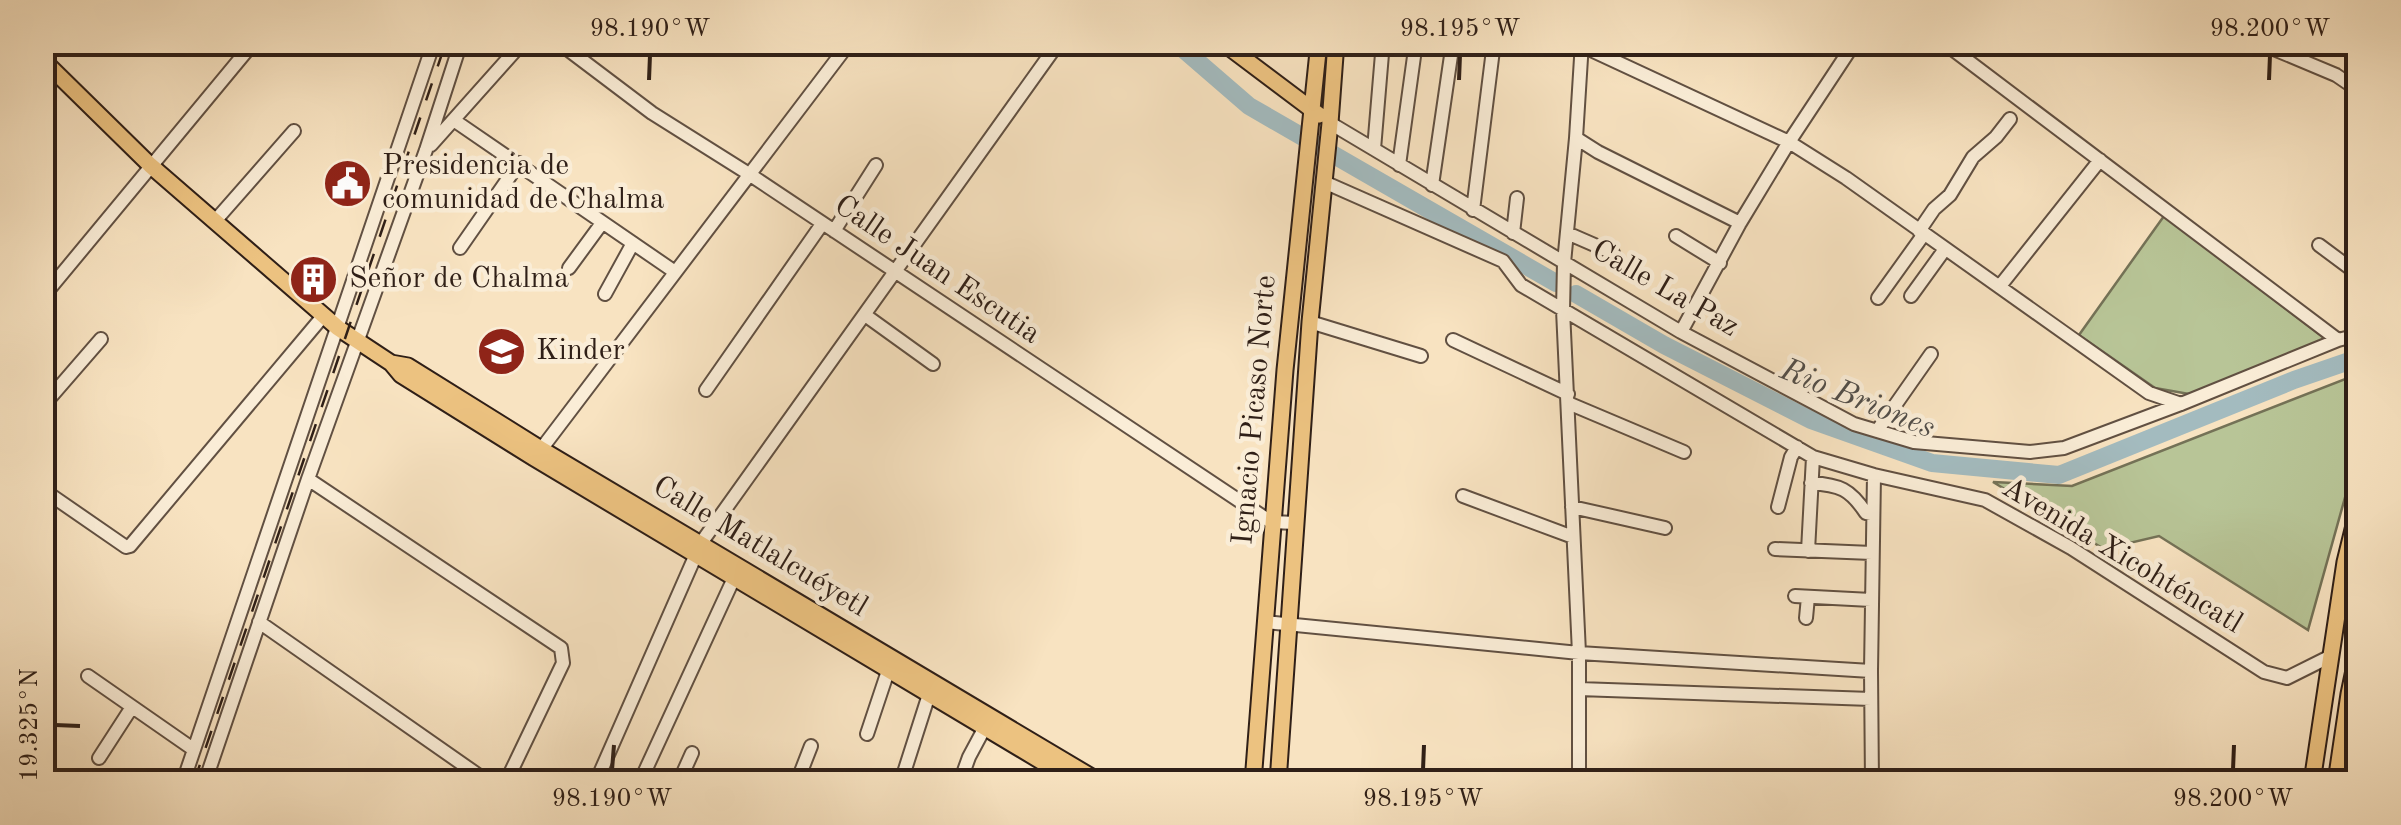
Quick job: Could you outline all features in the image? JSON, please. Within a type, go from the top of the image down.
[{"type":"main road","name":"Calle La Paz","points":[[1222,42],[1330,122]]},
{"type":"main road","name":"Ignacio Picaso Norte","points":[[1252,782],[1285,370],[1319,42]]},
{"type":"main road","name":"Ignacio Picaso Norte","points":[[1278,782],[1310,322],[1336,42]]},
{"type":"main road","name":"Calle Matlalcuéyetl","points":[[42,56],[150,166],[338,328],[391,363],[401,375],[930,688],[1100,782]]},
{"type":"main road","points":[[2312,782],[2345,562],[2358,509]]},
{"type":"main road","name":"Calle Matlalcuéyetl","points":[[698,549],[734,578],[888,671],[930,688],[984,729],[1076,782]]},
{"type":"main road","points":[[2336,782],[2350,736],[2358,652]]},
{"type":"street","points":[[42,56],[51,42]]},
{"type":"street","points":[[42,298],[254,42]]},
{"type":"street","points":[[183,782],[434,42]]},
{"type":"street","points":[[205,782],[461,42]]},
{"type":"street","points":[[426,150],[523,42]]},
{"type":"street","name":"Calle Juan Escutia","points":[[558,42],[652,113],[1272,522]]},
{"type":"street","points":[[538,454],[850,42]]},
{"type":"street","points":[[596,782],[698,549],[1059,42]]},
{"type":"street","points":[[1374,149],[1384,42]]},
{"type":"street","points":[[1399,164],[1416,42]]},
{"type":"street","points":[[1432,185],[1453,42]]},
{"type":"street","points":[[1473,210],[1494,42]]},
{"type":"street","points":[[1681,332],[1788,142],[1855,42]]},
{"type":"street","points":[[1943,42],[2338,340]]},
{"type":"street","points":[[2257,42],[2336,75],[2358,90]]},
{"type":"street","points":[[1578,782],[1580,653],[1563,310],[1579,44],[1788,142],[1846,178],[2149,393],[2181,404]]},
{"type":"street","points":[[1878,298],[1934,209],[1950,195],[1973,158],[2010,119]]},
{"type":"street","points":[[455,120],[675,272]]},
{"type":"street","name":"Calle La Paz","points":[[1330,122],[1681,332],[1854,424],[1914,442],[2030,452],[2064,448],[2358,335]]},
{"type":"street","points":[[215,221],[294,131]]},
{"type":"street","points":[[1576,138],[1740,223]]},
{"type":"street","points":[[2000,286],[2100,160]]},
{"type":"street","points":[[460,248],[519,163]]},
{"type":"street","points":[[706,390],[876,166]]},
{"type":"street","name":"Avenida Xicohténcatl","points":[[1325,175],[1503,262],[1520,286],[1813,456],[1874,475],[1986,500],[2070,548],[2264,672],[2287,678],[2331,656]]},
{"type":"street","points":[[1513,233],[1517,198]]},
{"type":"street","points":[[569,268],[602,223]]},
{"type":"street","points":[[1567,232],[1613,253]]},
{"type":"street","points":[[1676,236],[1720,263]]},
{"type":"street","points":[[605,294],[634,243]]},
{"type":"street","points":[[2320,245],[2358,274]]},
{"type":"street","points":[[1911,296],[1946,249]]},
{"type":"street","points":[[865,314],[932,364]]},
{"type":"street","points":[[42,489],[126,547],[130,546],[324,315]]},
{"type":"street","points":[[1310,322],[1421,356]]},
{"type":"street","points":[[42,407],[102,339]]},
{"type":"street","points":[[1453,340],[1684,452]]},
{"type":"street","points":[[1877,431],[1930,354]]},
{"type":"street","points":[[1778,507],[1796,447]]},
{"type":"street","points":[[1808,551],[1813,456]]},
{"type":"street","points":[[1872,782],[1874,475]]},
{"type":"street","points":[[308,479],[561,648],[563,663],[506,782]]},
{"type":"street","points":[[1811,483],[1844,489],[1855,496],[1866,513],[1872,514]]},
{"type":"street","points":[[1463,496],[1573,538]]},
{"type":"street","points":[[1572,506],[1665,528]]},
{"type":"street","points":[[1272,522],[1296,523]]},
{"type":"street","points":[[1776,549],[1872,553]]},
{"type":"street","points":[[640,782],[734,578]]},
{"type":"street","points":[[1806,618],[1802,596],[1872,600]]},
{"type":"street","points":[[259,622],[488,782]]},
{"type":"street","points":[[1264,622],[1580,653],[1871,671]]},
{"type":"street","points":[[867,734],[888,671]]},
{"type":"street","points":[[88,676],[193,749]]},
{"type":"street","points":[[901,782],[930,688]]},
{"type":"street","points":[[1579,689],[1872,699]]},
{"type":"street","points":[[99,758],[132,707]]},
{"type":"street","points":[[960,782],[984,729]]},
{"type":"street","points":[[797,782],[811,746]]},
{"type":"street","points":[[679,782],[692,753]]},
{"type":"green space","points":[[2164,216],[2327,340],[2189,394],[2155,388],[2079,335]]},
{"type":"green space","points":[[2358,374],[2358,451],[2308,630],[2159,536],[2104,549],[1993,482],[2072,486]]},
{"type":"waterway","name":"Rio Briones","points":[[1175,42],[1249,106],[1556,283]]},
{"type":"waterway","name":"Rio Briones","points":[[1576,294],[1664,345],[1811,420],[1932,463],[2059,475],[2358,358]]},
{"type":"railway","points":[[194,782],[446,42]]},
{"type":"place","name":"Presidencia de comunidad de Chalma","points":[[347,183]]},
{"type":"place","name":"Señor de Chalma","points":[[314,279]]},
{"type":"place","name":"Kinder","points":[[501,351]]}]
